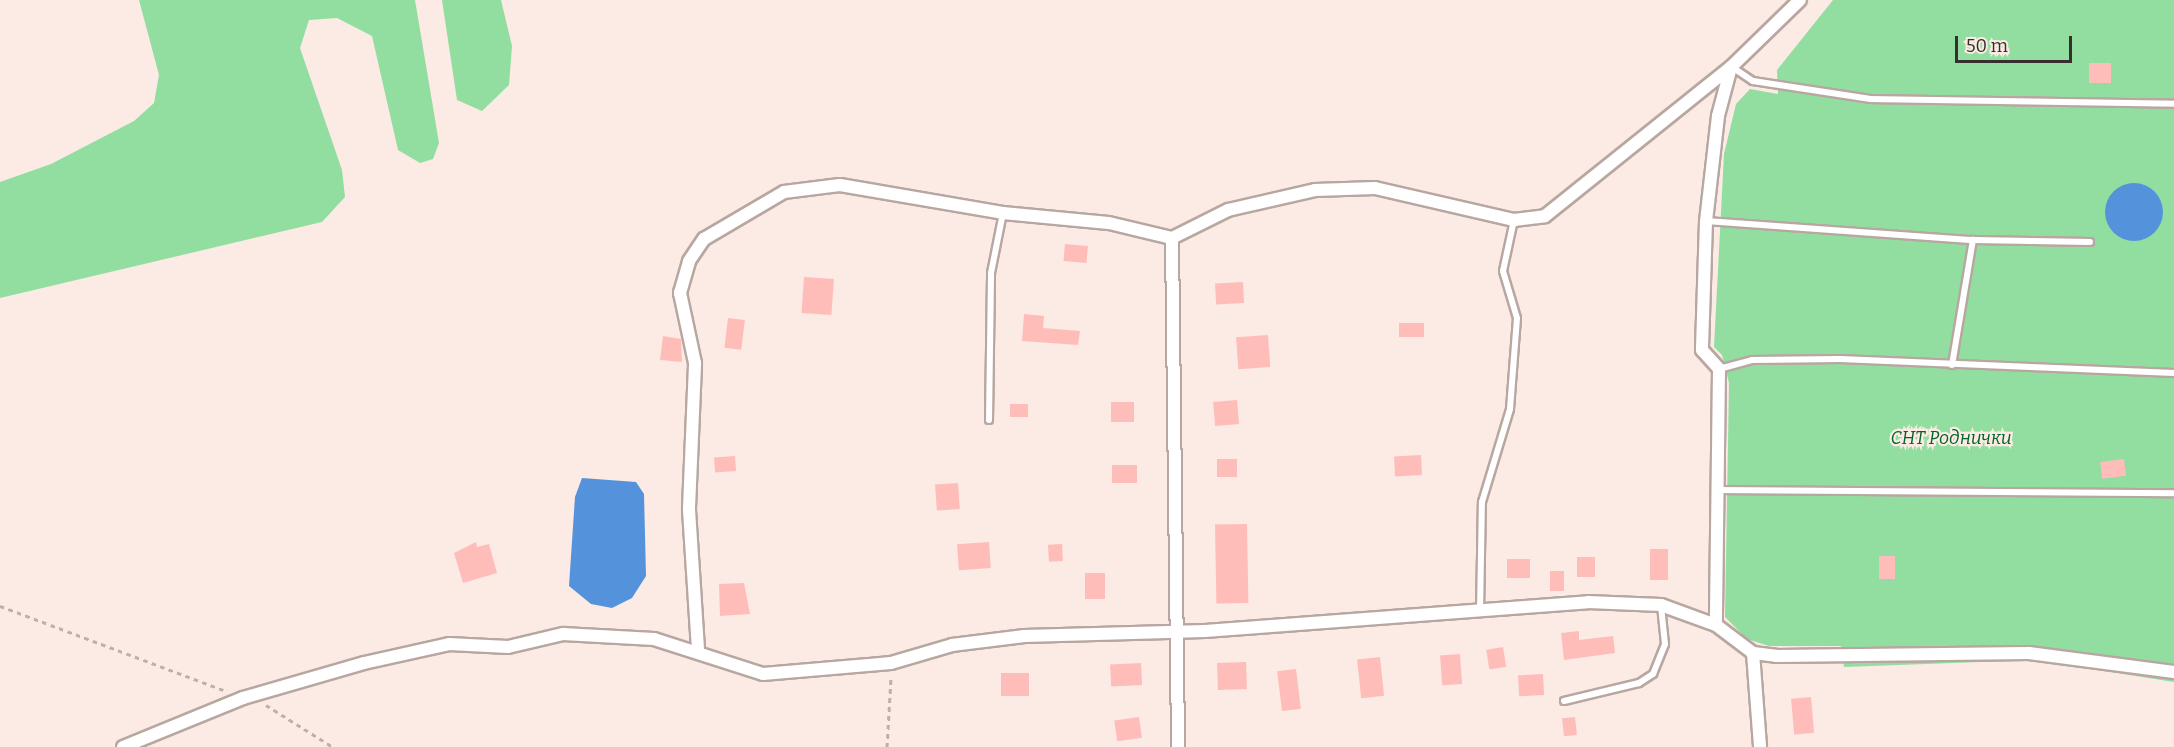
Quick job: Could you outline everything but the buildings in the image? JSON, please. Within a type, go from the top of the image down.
[{"type":"street","points":[[698,649],[689,508],[695,363],[680,293],[689,261],[704,238],[753,206],[816,185],[1003,213],[1108,223],[1172,238],[1228,210],[1315,190],[1375,188],[1514,220],[1545,216],[1731,66],[1800,0]]},
{"type":"street","points":[[1716,625],[1719,369],[1702,350],[1707,221],[1718,116],[1731,66]]},
{"type":"street","points":[[1172,238],[1178,747]]},
{"type":"street","points":[[123,747],[243,698],[449,644],[508,647],[587,633],[654,639],[698,649],[763,674],[891,663],[990,640],[1480,614],[1588,602],[1661,605],[1716,625],[1754,652],[2029,653],[2174,672]]},
{"type":"street","points":[[1754,652],[1760,747]]},
{"type":"lane","points":[[1731,66],[1753,81],[1871,99],[2174,104]]},
{"type":"lane","points":[[988,420],[992,273],[1003,213]]},
{"type":"lane","points":[[1480,614],[1482,502],[1510,409],[1517,318],[1503,271],[1514,220]]},
{"type":"lane","points":[[1707,221],[1973,240],[2090,242]]},
{"type":"lane","points":[[1952,365],[1973,240]]},
{"type":"lane","points":[[1719,369],[1752,360],[1840,359],[2174,373]]},
{"type":"lane","points":[[1716,490],[2174,493]]},
{"type":"lane","points":[[1564,701],[1639,683],[1653,674],[1665,644],[1661,605]]},
{"type":"path","points":[[0,606],[287,714],[333,747]]},
{"type":"path","points":[[887,747],[891,663]]},
{"type":"green space","points":[[139,0],[415,0],[439,143],[433,159],[420,163],[398,150],[372,36],[337,18],[309,20],[300,48],[342,170],[345,197],[322,222],[0,298],[0,182],[51,164],[134,121],[154,103],[159,75]]},
{"type":"green space","points":[[442,0],[501,0],[512,46],[509,85],[482,111],[457,100]]},
{"type":"green space","name":"СНТ Роднички","points":[[1833,0],[2174,0],[2174,682],[2034,660],[1844,667],[1841,646],[1769,646],[1747,639],[1725,617],[1729,383],[1722,355],[1714,347],[1724,154],[1736,104],[1750,89],[1778,94],[1777,70]]},
{"type":"water","points":[[2134,183],[2145,185],[2158,196],[2163,212],[2161,223],[2150,236],[2134,241],[2123,239],[2110,228],[2105,212],[2107,201],[2118,188]]},
{"type":"water","points":[[582,478],[636,482],[644,494],[646,576],[632,598],[612,608],[591,604],[569,586],[575,497]]}]
